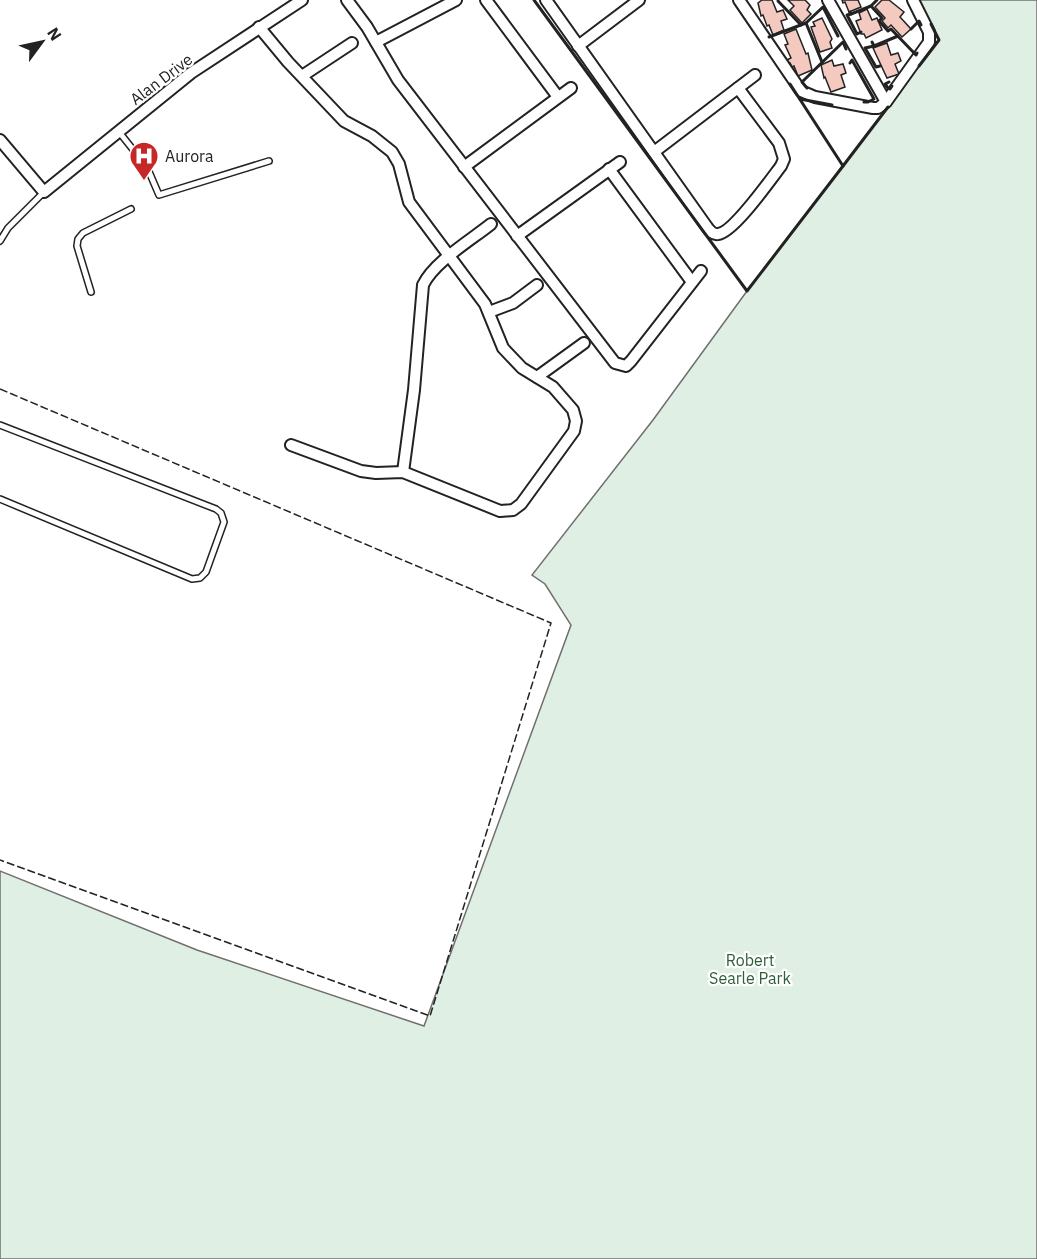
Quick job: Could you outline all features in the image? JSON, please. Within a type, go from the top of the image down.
[{"type":"street","name":"Alan Drive","points":[[44,192],[118,130],[191,74],[302,0]]},
{"type":"street","points":[[346,0],[376,42],[398,80],[615,363],[622,366],[631,362],[701,271]]},
{"type":"street","points":[[376,42],[456,0]]},
{"type":"street","points":[[486,0],[558,97]]},
{"type":"street","points":[[546,0],[710,231],[718,234],[731,228],[781,166],[784,159],[779,143],[738,88]]},
{"type":"street","points":[[578,46],[639,0]]},
{"type":"street","points":[[739,0],[801,91],[873,108],[878,108],[886,102],[929,42],[929,32],[913,0]]},
{"type":"street","points":[[828,0],[886,102]]},
{"type":"street","points":[[259,27],[344,121],[381,142],[392,152],[399,164],[409,202],[489,312],[507,354],[522,368],[553,387],[573,410],[576,427],[517,507],[509,511],[500,511],[403,472],[376,473],[354,469],[291,445]]},
{"type":"street","points":[[302,76],[352,43]]},
{"type":"street","points":[[654,152],[755,75]]},
{"type":"street","points":[[464,167],[571,88]]},
{"type":"street","points":[[0,140],[44,192]]},
{"type":"street","points":[[518,236],[620,162]]},
{"type":"street","points":[[609,170],[692,282]]},
{"type":"street","points":[[403,472],[414,390],[422,290],[426,278],[491,224]]},
{"type":"street","points":[[489,312],[513,303],[537,285]]},
{"type":"street","points":[[537,377],[584,343]]},
{"type":"lane","points":[[118,130],[147,167],[159,195],[269,162]]},
{"type":"lane","points":[[0,241],[8,228],[44,192]]},
{"type":"lane","points":[[91,292],[79,255],[78,239],[83,233],[131,209]]},
{"type":"lane","points":[[0,425],[216,509],[221,513],[225,522],[206,572],[200,578],[192,579],[0,499]]},
{"type":"green space","name":"Robert Searle Park","points":[[919,0],[1037,0],[1037,1259],[0,1259],[0,871],[197,950],[424,1026],[571,625],[545,584],[532,575],[653,420],[747,291],[939,40]]},
{"type":"building","points":[[762,0],[772,0],[777,12],[783,10],[787,19],[781,21],[784,30],[773,35],[763,15],[761,16],[758,3]]},
{"type":"building","points":[[788,0],[805,0],[810,5],[807,10],[811,14],[802,23],[790,10],[794,6]]},
{"type":"building","points":[[842,0],[858,0],[861,7],[849,12]]},
{"type":"building","points":[[882,0],[889,0],[904,12],[900,17],[911,29],[902,37],[891,25],[888,28],[882,21],[885,18],[875,7]]},
{"type":"building","points":[[867,9],[872,20],[877,18],[882,30],[866,38],[864,34],[861,34],[856,21],[861,19],[859,13]]},
{"type":"building","points":[[822,18],[832,39],[830,42],[832,48],[820,52],[811,27],[815,26],[813,22]]},
{"type":"building","points":[[796,29],[806,54],[808,53],[812,70],[798,76],[794,66],[788,64],[787,60],[791,58],[785,45],[788,44],[784,34]]},
{"type":"building","points":[[887,43],[891,55],[898,53],[901,61],[895,64],[899,74],[887,78],[873,48]]},
{"type":"building","points":[[832,60],[834,66],[843,64],[846,73],[841,75],[845,87],[831,92],[821,65]]},
{"type":"fence","points":[[0,389],[551,623],[430,1016],[0,860]]},
{"type":"wall","points":[[534,0],[747,291],[843,166]]},
{"type":"wall","points":[[877,0],[871,6],[882,18],[879,21],[888,31],[891,29],[916,55],[917,53]]},
{"type":"wall","points":[[778,1],[801,25]]},
{"type":"wall","points":[[850,12],[851,14],[871,6]]},
{"type":"wall","points":[[769,37],[806,23],[823,7],[838,36]]},
{"type":"wall","points":[[851,14],[847,15],[857,34],[861,32]]},
{"type":"wall","points":[[911,29],[919,21],[921,25]]},
{"type":"wall","points":[[806,23],[822,62]]},
{"type":"wall","points":[[919,66],[939,40],[931,24]]},
{"type":"wall","points":[[872,42],[874,46],[898,36]]},
{"type":"wall","points":[[807,88],[802,82],[843,42],[846,49]]},
{"type":"wall","points":[[874,46],[865,48],[876,67],[880,66]]},
{"type":"wall","points":[[850,63],[852,60],[874,99],[864,102]]},
{"type":"wall","points":[[889,82],[885,84],[890,89],[892,86]]},
{"type":"wall","points":[[790,84],[843,166],[888,107]]},
{"type":"wall","points":[[800,99],[832,105]]},
{"type":"place","name":"Aurora","points":[[144,182]]}]
